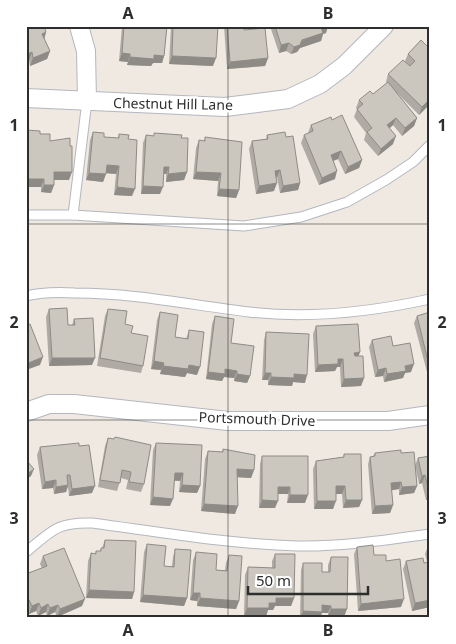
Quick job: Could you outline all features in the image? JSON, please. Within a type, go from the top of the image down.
[{"type":"street","points":[[79,26],[86,51],[87,101]]},
{"type":"street","name":"Chestnut Hill Lane","points":[[26,98],[225,108],[288,99],[320,84],[344,66],[384,26]]},
{"type":"street","name":"Portsmouth Drive","points":[[26,412],[49,404],[74,404],[228,421],[388,421],[430,415]]},
{"type":"lane","points":[[73,215],[87,101]]},
{"type":"lane","points":[[26,215],[73,215],[244,226],[301,217],[348,202],[413,162],[430,145]]},
{"type":"lane","points":[[26,296],[54,292],[96,293],[250,312],[308,314],[354,312],[430,299]]},
{"type":"lane","points":[[26,552],[53,529],[72,523],[92,523],[222,540],[297,546],[384,540],[430,534]]},
{"type":"building","points":[[26,26],[44,26],[46,32],[42,34],[50,51],[33,58],[32,52],[26,55]]},
{"type":"building","points":[[124,26],[167,26],[164,56],[154,55],[154,59],[130,57],[130,54],[122,53]]},
{"type":"building","points":[[173,26],[218,26],[216,58],[172,56]]},
{"type":"building","points":[[227,26],[244,26],[244,30],[265,28],[268,58],[230,62]]},
{"type":"building","points":[[275,26],[325,26],[321,27],[323,33],[302,40],[300,45],[294,47],[289,43],[281,45]]},
{"type":"building","points":[[421,40],[430,49],[430,99],[422,107],[388,74],[403,60],[410,66],[415,61],[408,54]]},
{"type":"building","points":[[388,82],[417,118],[405,128],[396,118],[387,125],[396,136],[381,149],[367,132],[372,128],[357,109],[363,104],[359,100],[370,91],[373,94]]},
{"type":"building","points":[[342,115],[362,160],[348,167],[341,151],[331,155],[337,171],[322,178],[304,135],[313,131],[311,125],[331,117],[332,120]]},
{"type":"building","points":[[26,130],[40,131],[40,134],[50,134],[50,141],[70,138],[70,146],[72,146],[72,172],[54,172],[54,185],[44,185],[44,179],[26,179]]},
{"type":"building","points":[[93,132],[104,133],[104,137],[119,138],[119,134],[129,135],[128,139],[137,140],[135,189],[117,187],[119,166],[107,165],[106,174],[89,173]]},
{"type":"building","points":[[285,132],[286,137],[293,136],[300,183],[283,186],[280,170],[275,171],[277,183],[259,186],[252,141],[268,139],[267,135]]},
{"type":"building","points":[[154,133],[182,135],[181,138],[188,138],[187,172],[168,174],[169,167],[164,167],[163,187],[143,186],[146,135],[154,136]]},
{"type":"building","points":[[205,137],[242,142],[239,190],[219,189],[221,173],[196,172],[199,140],[205,141]]},
{"type":"building","points":[[67,308],[68,325],[75,325],[74,319],[93,318],[95,358],[52,358],[49,309]]},
{"type":"building","points":[[108,309],[127,311],[125,324],[133,326],[131,333],[148,336],[143,366],[100,358]]},
{"type":"building","points":[[160,312],[178,315],[175,337],[188,339],[189,330],[204,332],[200,367],[189,365],[188,369],[163,366],[164,363],[154,361]]},
{"type":"building","points":[[430,312],[430,365],[429,365],[417,316]]},
{"type":"building","points":[[215,316],[234,319],[231,343],[254,346],[250,376],[237,374],[237,371],[225,369],[225,374],[208,372]]},
{"type":"building","points":[[30,324],[43,357],[26,364],[26,326]]},
{"type":"building","points":[[358,324],[360,352],[354,353],[355,356],[363,356],[364,378],[344,379],[343,359],[338,359],[338,364],[318,365],[316,326]]},
{"type":"building","points":[[266,332],[309,334],[307,375],[294,374],[294,378],[271,377],[271,373],[265,373]]},
{"type":"building","points":[[391,336],[393,346],[410,343],[414,364],[405,366],[406,371],[387,374],[386,368],[378,370],[372,340]]},
{"type":"building","points":[[115,437],[151,445],[144,484],[129,482],[131,472],[122,470],[120,483],[100,480],[108,438],[114,439]]},
{"type":"building","points":[[79,443],[79,446],[89,445],[95,486],[72,489],[70,475],[67,475],[68,485],[56,487],[56,480],[45,482],[40,447]]},
{"type":"building","points":[[156,443],[202,445],[200,486],[182,485],[183,473],[175,473],[173,499],[153,497]]},
{"type":"building","points":[[223,449],[255,455],[254,470],[237,469],[238,506],[204,504],[208,451],[223,452]]},
{"type":"building","points":[[401,450],[401,453],[414,452],[417,486],[402,487],[401,482],[391,483],[393,505],[375,506],[370,457],[375,456],[375,453]]},
{"type":"building","points":[[344,454],[361,454],[362,500],[346,500],[345,486],[336,486],[336,501],[317,501],[316,461],[344,457]]},
{"type":"building","points":[[262,456],[308,456],[308,495],[290,495],[290,487],[278,487],[278,501],[262,500]]},
{"type":"building","points":[[430,456],[429,492],[425,475],[422,476],[418,458]]},
{"type":"building","points":[[26,460],[34,469],[26,475]]},
{"type":"building","points":[[105,540],[136,541],[134,592],[89,590],[91,553],[96,554],[96,551],[101,551],[101,548],[104,548]]},
{"type":"building","points":[[147,544],[166,546],[164,566],[174,567],[175,549],[191,550],[187,598],[143,595]]},
{"type":"building","points":[[373,545],[374,555],[386,555],[386,561],[400,559],[404,599],[361,604],[357,547]]},
{"type":"building","points":[[64,548],[85,599],[60,609],[58,605],[50,608],[48,604],[41,608],[39,603],[32,606],[29,600],[26,601],[26,574],[47,566],[43,556]]},
{"type":"building","points":[[196,552],[217,554],[216,570],[227,571],[229,555],[242,556],[239,601],[200,598],[200,593],[193,593]]},
{"type":"building","points":[[275,554],[295,554],[294,598],[276,598],[276,603],[269,603],[269,608],[247,608],[248,567],[275,568]]},
{"type":"building","points":[[331,557],[348,557],[347,609],[331,609],[331,606],[322,605],[322,612],[303,611],[303,563],[322,563],[322,572],[330,572]]},
{"type":"building","points":[[423,558],[424,563],[430,562],[430,600],[415,603],[406,561]]}]
